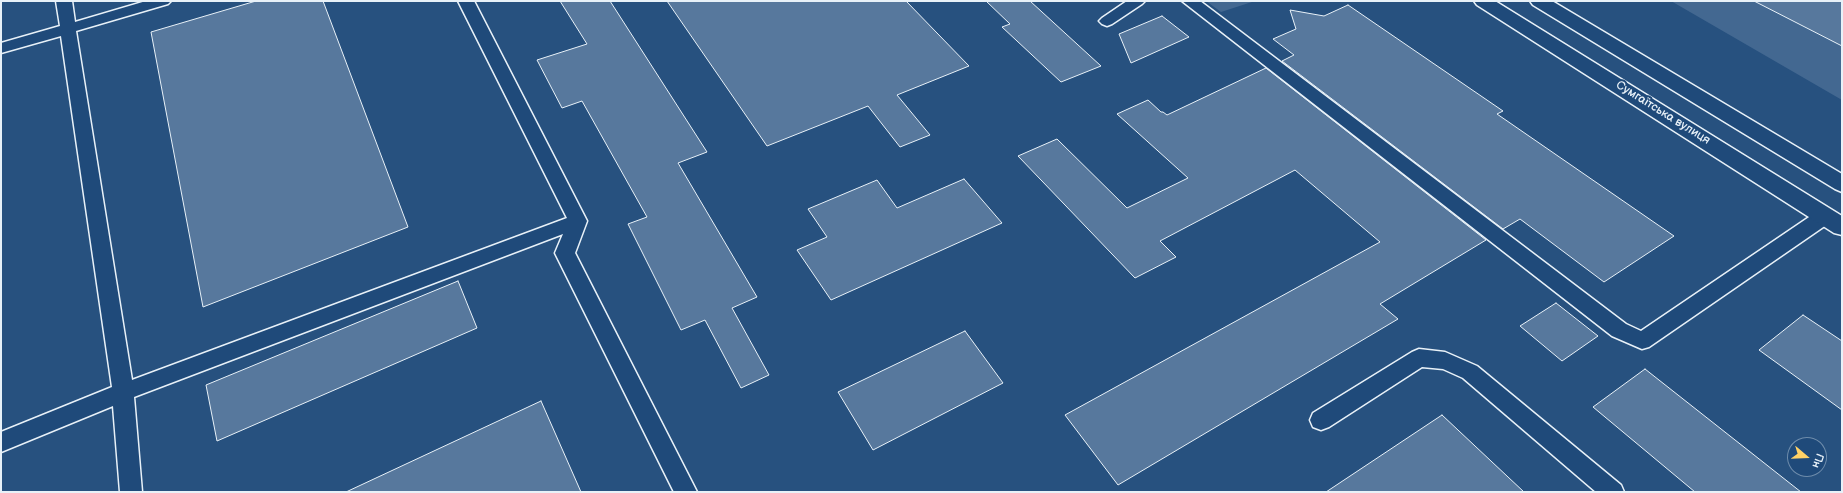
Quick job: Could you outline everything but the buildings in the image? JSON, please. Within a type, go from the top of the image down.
[{"type":"main road","name":"Сумгаїтська вулиця","points":[[1483,1],[1842,227]]},
{"type":"main road","points":[[1539,1],[1842,184]]},
{"type":"lane","points":[[64,1],[123,392],[131,492]]},
{"type":"lane","points":[[1,48],[163,1]]},
{"type":"lane","points":[[466,1],[578,221],[565,253],[686,492]]},
{"type":"lane","points":[[1107,21],[1137,1]]},
{"type":"lane","points":[[1190,1],[1619,330],[1642,341],[1825,216]]},
{"type":"lane","points":[[1,442],[123,392],[578,221]]},
{"type":"lane","points":[[1321,420],[1419,358],[1445,361],[1470,372],[1613,492]]},
{"type":"shaded area","points":[[1206,1],[1255,1],[1221,12]]},
{"type":"shaded area","points":[[1671,1],[1842,1],[1842,100]]}]
